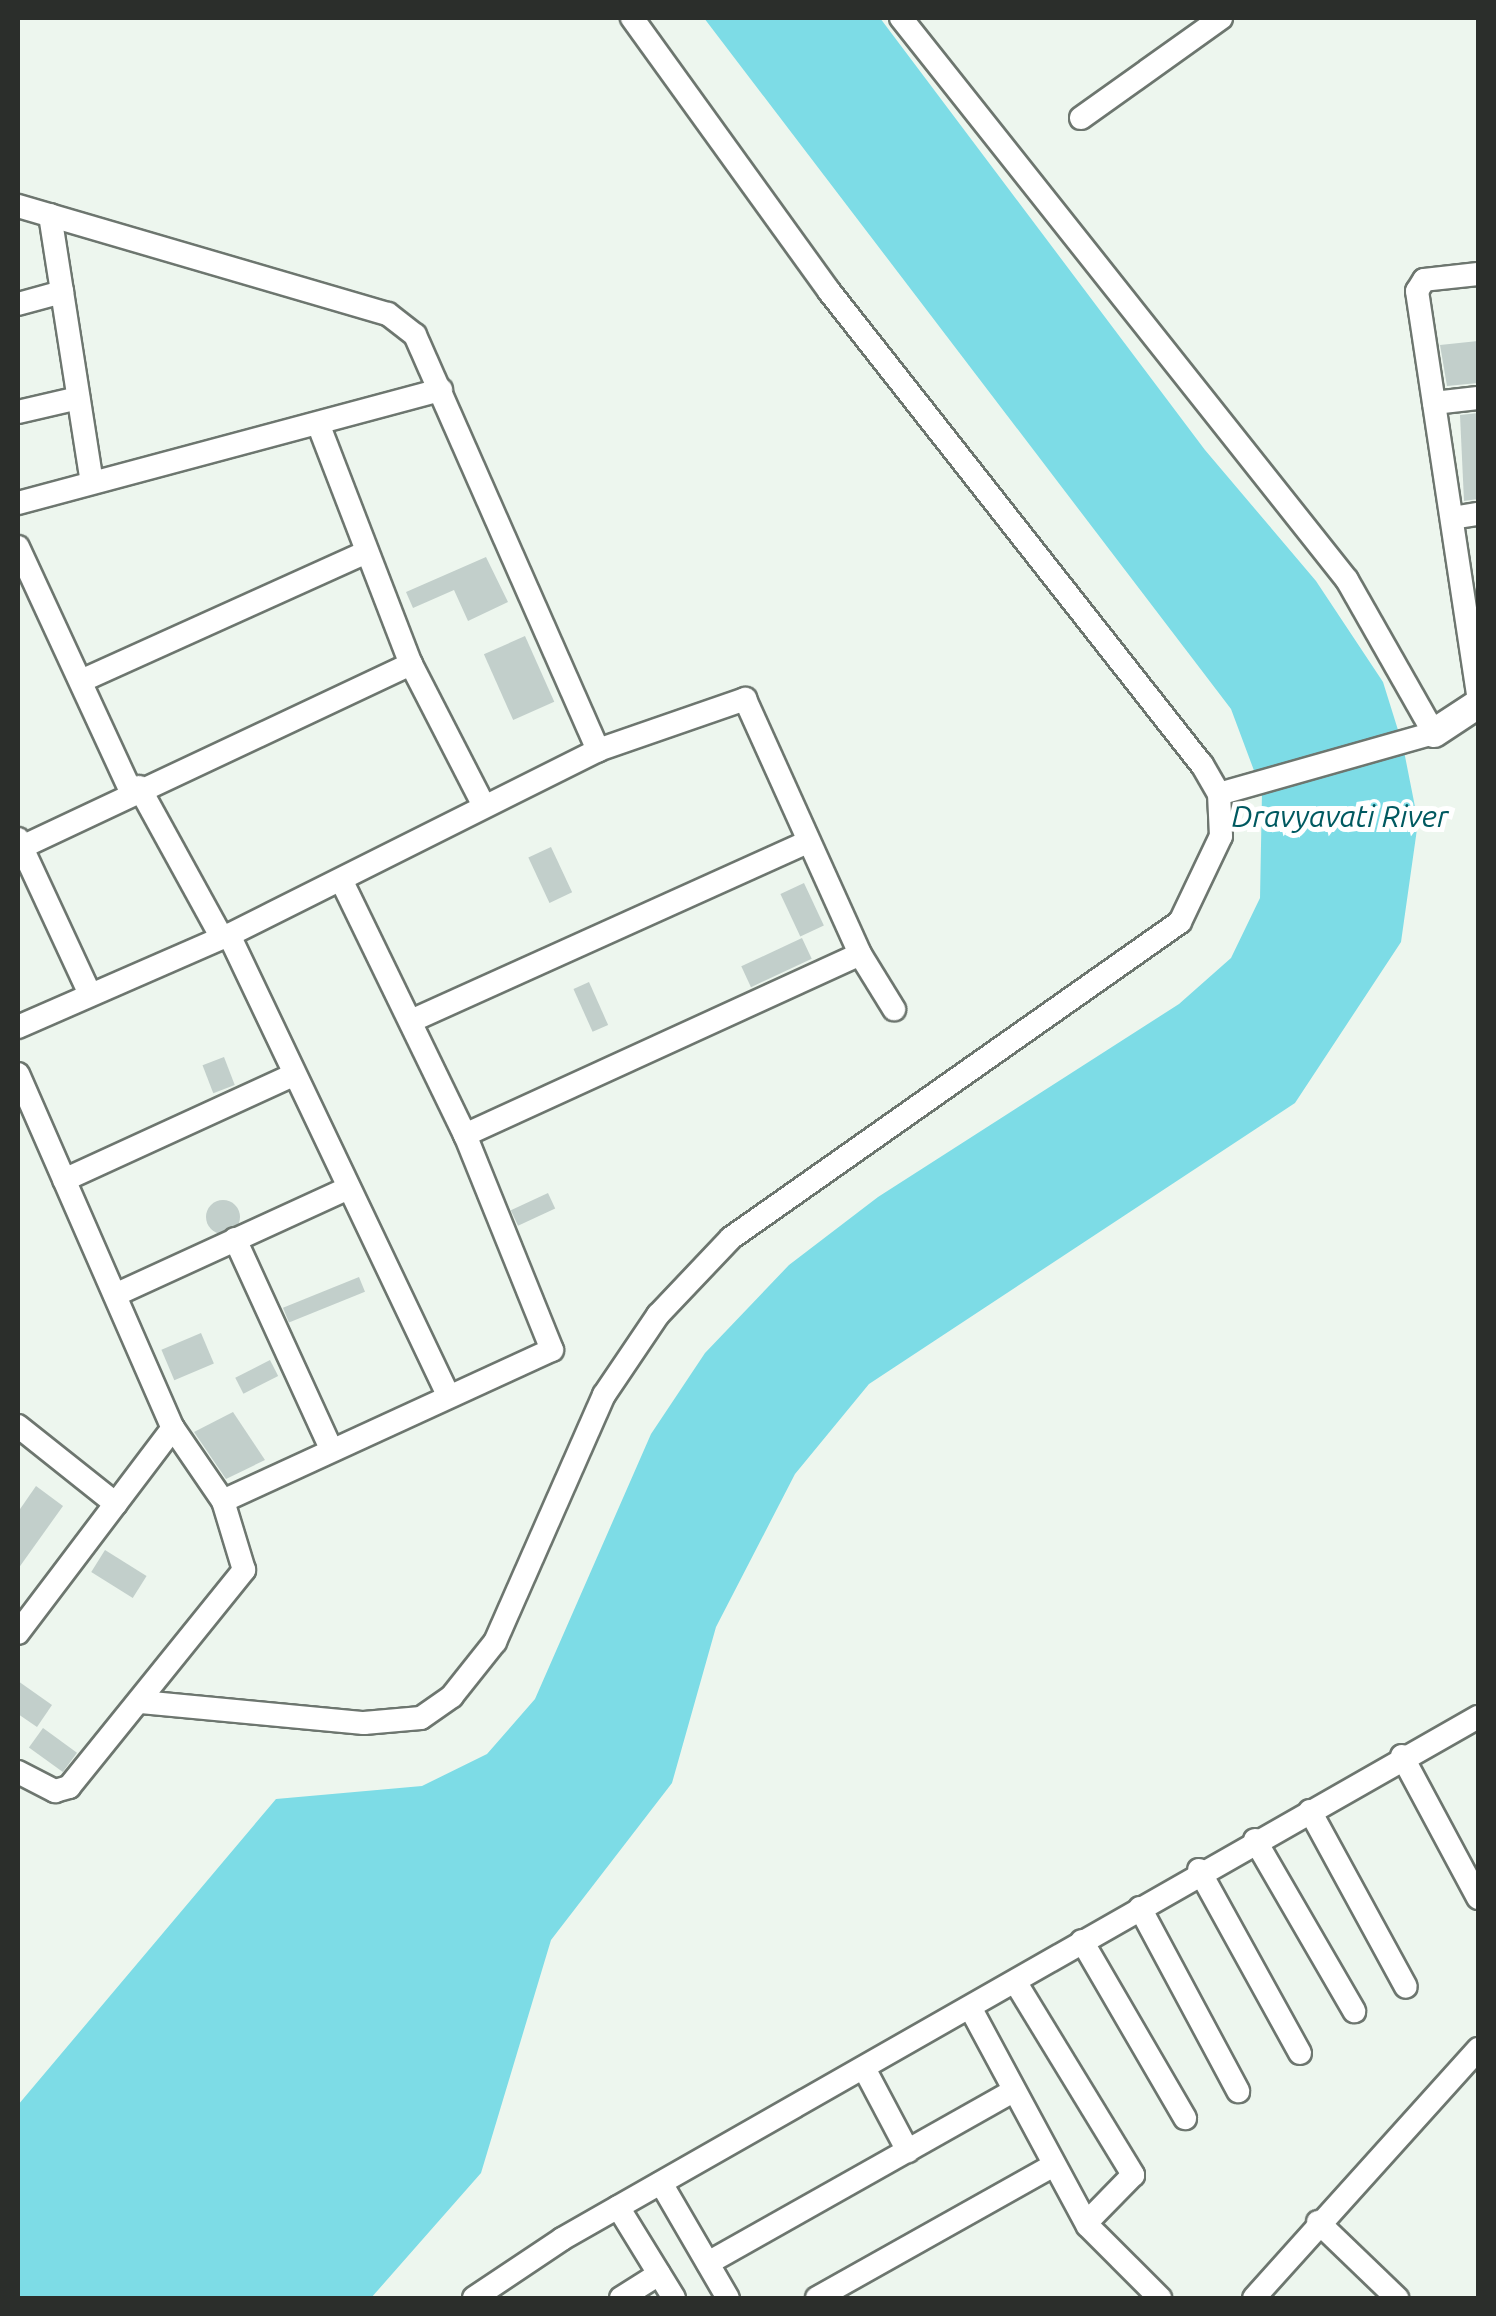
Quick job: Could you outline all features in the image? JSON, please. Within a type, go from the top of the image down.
[{"type":"street","points":[[141,1702],[364,1723],[421,1718],[452,1696],[495,1642],[604,1395],[658,1314],[730,1238],[1180,922],[1221,836],[1219,794],[829,291],[632,18]]},
{"type":"street","points":[[901,18],[1347,580],[1434,733]]},
{"type":"street","points":[[1081,118],[1221,18]]},
{"type":"street","points":[[18,206],[388,314],[415,335],[598,750]]},
{"type":"street","points":[[50,216],[91,478]]},
{"type":"street","points":[[1478,274],[1418,284],[1478,695]]},
{"type":"street","points":[[18,304],[62,292]]},
{"type":"street","points":[[18,502],[91,478],[319,426],[441,390]]},
{"type":"street","points":[[18,412],[78,398]]},
{"type":"street","points":[[1434,403],[1478,398]]},
{"type":"street","points":[[319,426],[365,553],[412,664],[484,806]]},
{"type":"street","points":[[1452,518],[1478,514]]},
{"type":"street","points":[[18,547],[135,789],[226,936],[448,1395]]},
{"type":"street","points":[[81,681],[365,553]]},
{"type":"street","points":[[88,990],[20,843],[412,664]]},
{"type":"street","points":[[18,1027],[88,990],[344,884],[484,806],[598,750],[745,699],[860,954],[894,1009]]},
{"type":"street","points":[[1434,733],[1478,704]]},
{"type":"street","points":[[1219,794],[1434,733],[1478,733]]},
{"type":"street","points":[[411,1021],[807,842]]},
{"type":"street","points":[[223,1502],[552,1350],[465,1134],[344,884]]},
{"type":"street","points":[[465,1134],[860,954]]},
{"type":"street","points":[[18,1074],[173,1428],[223,1502],[244,1570],[141,1702],[69,1786],[55,1790],[18,1772]]},
{"type":"street","points":[[64,1180],[293,1075]]},
{"type":"street","points":[[115,1295],[348,1189]]},
{"type":"street","points":[[235,1240],[332,1449]]},
{"type":"street","points":[[18,1426],[116,1504]]},
{"type":"street","points":[[22,1619],[173,1428]]},
{"type":"street","points":[[474,2298],[618,2207],[972,2011],[1199,1870],[1402,1756],[1473,1719],[1478,1744]]},
{"type":"street","points":[[1402,1756],[1478,1898]]},
{"type":"street","points":[[1310,1810],[1406,1987]]},
{"type":"street","points":[[1255,1840],[1354,2012]]},
{"type":"street","points":[[1199,1870],[1300,2053]]},
{"type":"street","points":[[1140,1908],[1238,2091]]},
{"type":"street","points":[[1082,1941],[1185,2118]]},
{"type":"street","points":[[1016,1983],[1134,2175],[1091,2218],[1088,2226],[1160,2298]]},
{"type":"street","points":[[972,2011],[1052,2166],[1091,2218]]},
{"type":"street","points":[[1254,2298],[1318,2222],[1478,2049]]},
{"type":"street","points":[[864,2068],[908,2151]]},
{"type":"street","points":[[708,2263],[1011,2092]]},
{"type":"street","points":[[818,2298],[1052,2166]]},
{"type":"street","points":[[661,2183],[728,2298]]},
{"type":"street","points":[[618,2207],[674,2298]]},
{"type":"street","points":[[1318,2222],[1397,2298]]},
{"type":"street","points":[[621,2298],[659,2274]]},
{"type":"water","name":"Dravyavati River","points":[[704,18],[880,18],[1205,450],[1316,581],[1383,682],[1403,746],[1418,822],[1401,942],[1295,1103],[869,1384],[795,1474],[716,1627],[672,1783],[551,1940],[481,2173],[371,2298],[18,2298],[18,2105],[276,1799],[422,1786],[487,1754],[535,1699],[651,1434],[705,1353],[789,1265],[878,1197],[1179,1004],[1231,958],[1260,898],[1262,792],[1231,709]]},
{"type":"building","points":[[1478,341],[1478,383],[1447,386],[1440,345]]},
{"type":"building","points":[[1478,413],[1478,499],[1464,501],[1460,415]]},
{"type":"building","points":[[486,557],[508,602],[468,621],[454,590],[413,608],[406,592]]},
{"type":"building","points":[[525,636],[554,702],[513,720],[484,654]]},
{"type":"building","points":[[551,847],[572,892],[549,903],[528,858]]},
{"type":"building","points":[[804,883],[824,926],[800,937],[780,894]]},
{"type":"building","points":[[802,938],[812,959],[751,987],[741,966]]},
{"type":"building","points":[[589,982],[608,1025],[593,1032],[573,989]]},
{"type":"building","points":[[224,1057],[235,1085],[213,1093],[203,1065]]},
{"type":"building","points":[[548,1193],[555,1208],[518,1226],[511,1210]]},
{"type":"building","points":[[223,1200],[235,1205],[240,1217],[235,1229],[223,1234],[211,1229],[206,1217],[211,1205]]},
{"type":"building","points":[[359,1277],[365,1292],[289,1323],[283,1308]]},
{"type":"building","points":[[201,1333],[214,1363],[174,1380],[161,1350]]},
{"type":"building","points":[[270,1360],[278,1376],[243,1394],[235,1378]]},
{"type":"building","points":[[233,1412],[265,1460],[226,1479],[194,1432]]},
{"type":"building","points":[[36,1486],[63,1506],[18,1569],[18,1512]]},
{"type":"building","points":[[105,1550],[147,1576],[133,1598],[91,1572]]},
{"type":"building","points":[[18,1681],[52,1705],[37,1727],[18,1714]]},
{"type":"building","points":[[43,1728],[77,1753],[63,1772],[29,1747]]}]
